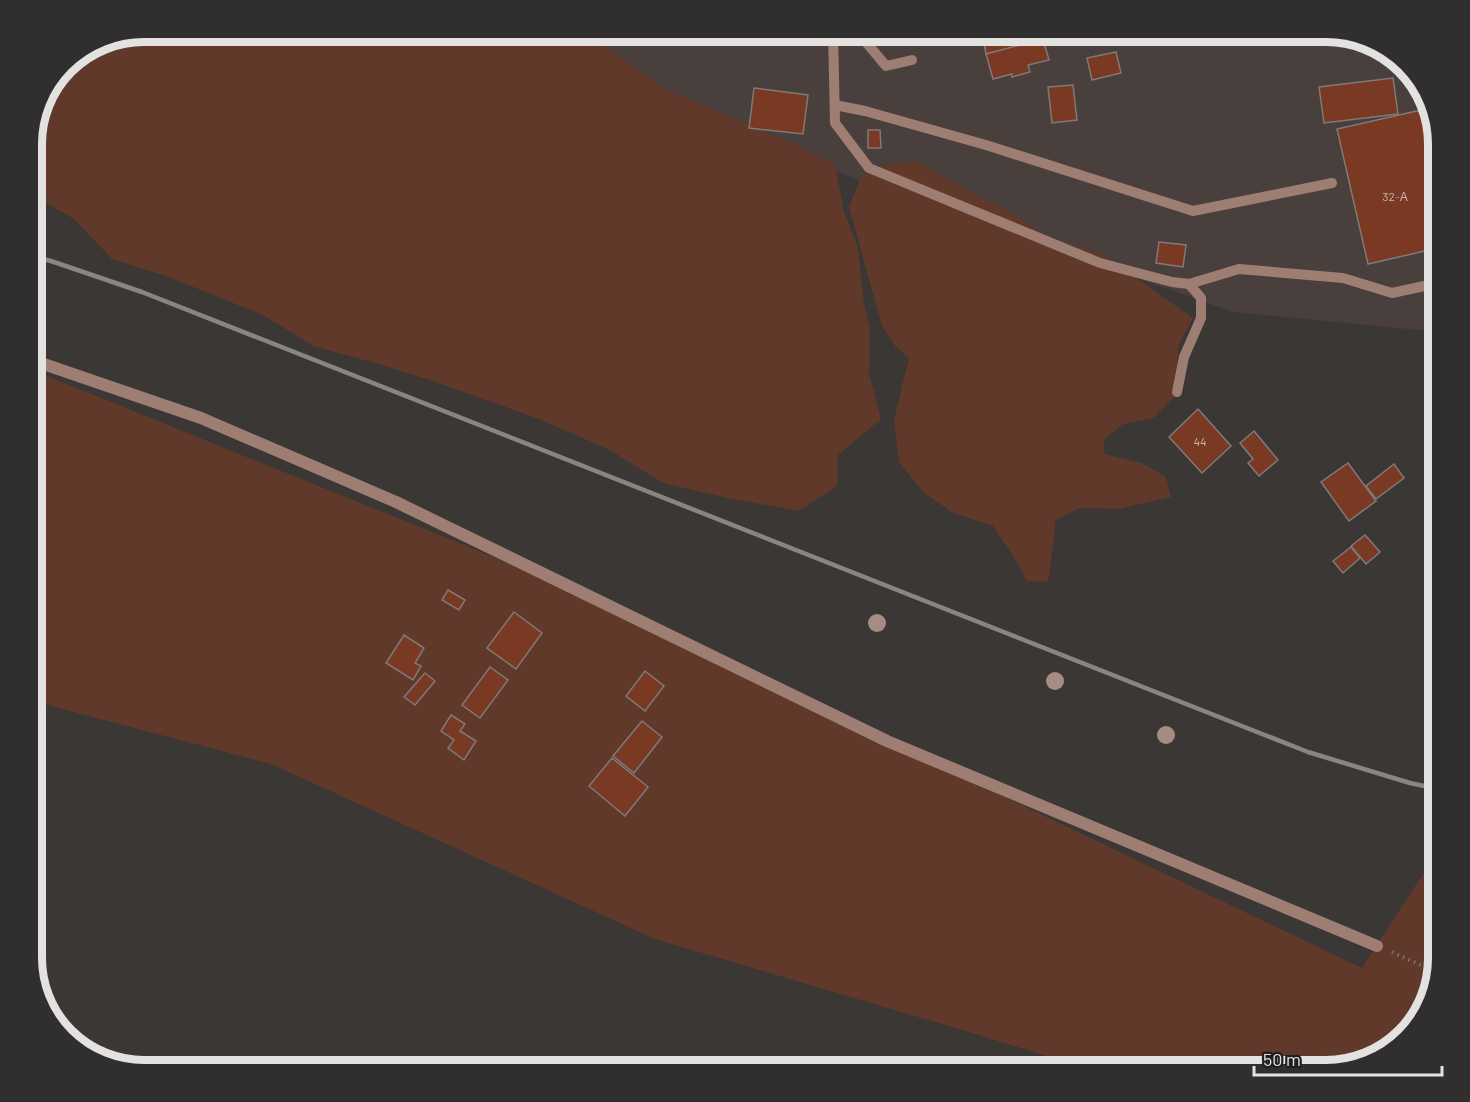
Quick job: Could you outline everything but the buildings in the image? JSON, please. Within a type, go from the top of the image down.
[{"type":"street","points":[[42,363],[201,418],[385,497],[887,741],[1377,946]]},
{"type":"lane","points":[[833,42],[835,123],[869,168],[1100,263],[1172,282],[1190,284],[1239,269],[1343,278],[1392,293],[1428,285]]},
{"type":"lane","points":[[866,42],[886,66],[912,60]]},
{"type":"lane","points":[[835,105],[866,111],[986,145],[1193,211],[1332,183]]},
{"type":"lane","points":[[1177,392],[1184,357],[1201,318],[1201,298],[1190,284]]},
{"type":"path","points":[[1377,946],[1427,967]]},
{"type":"shaded area","points":[[144,42],[599,42],[667,90],[796,145],[835,165],[844,212],[858,248],[864,303],[870,329],[869,373],[881,419],[838,455],[837,486],[799,511],[663,483],[608,449],[539,419],[430,380],[313,346],[263,315],[166,276],[112,259],[74,219],[42,201],[44,124],[59,87],[87,59],[105,50],[124,44]]},
{"type":"shaded area","points":[[562,42],[1326,42],[1359,47],[1371,52],[1398,72],[1418,99],[1425,117],[1428,144],[1428,331],[1233,312],[749,141]]},
{"type":"shaded area","points":[[918,161],[1018,216],[1050,239],[1101,253],[1193,318],[1178,346],[1176,395],[1153,418],[1123,424],[1104,440],[1104,454],[1142,463],[1166,477],[1171,497],[1118,509],[1079,508],[1055,521],[1048,582],[1027,581],[993,526],[953,513],[923,492],[899,462],[894,420],[909,358],[895,346],[882,326],[849,207],[861,176],[885,165]]},
{"type":"shaded area","points":[[42,374],[489,555],[752,676],[1362,968],[1423,874],[1428,872],[1427,971],[1423,991],[1407,1020],[1388,1039],[1359,1055],[1326,1060],[1060,1060],[655,939],[271,764],[42,704]]},
{"type":"railway","points":[[42,259],[142,292],[1308,752],[1428,787]]}]
